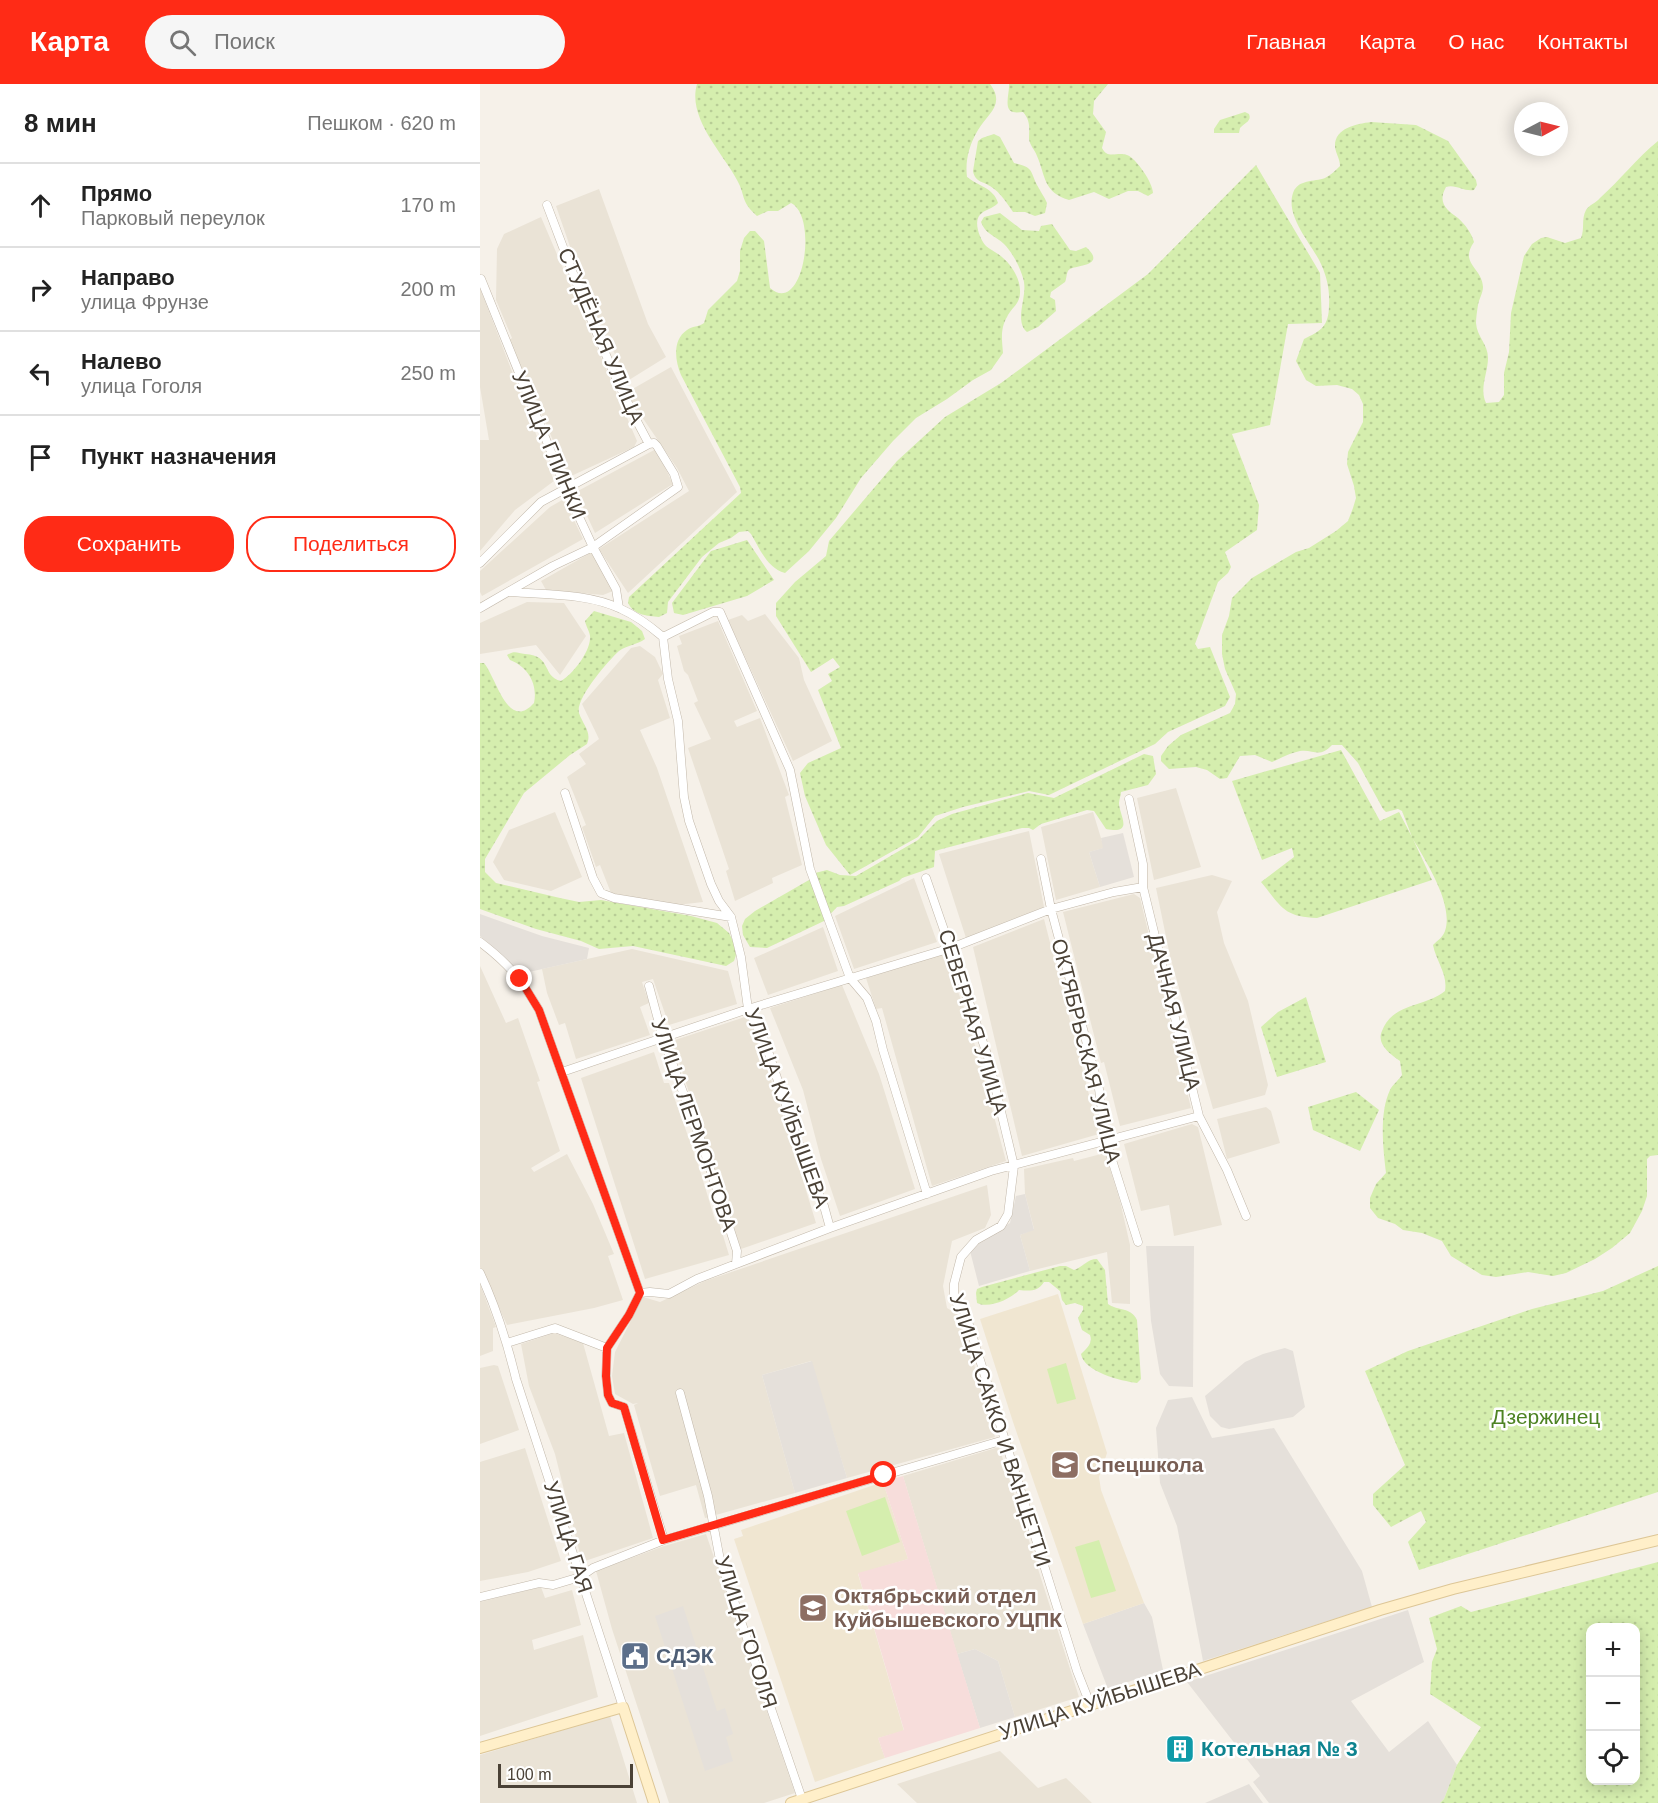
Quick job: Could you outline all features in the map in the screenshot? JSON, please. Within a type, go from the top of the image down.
[{"type":"main road","name":"УЛИЦА КУЙБЫШЕВА","points":[[791,1803],[1409,1602],[1453,1589],[1658,1540]]},
{"type":"main road","points":[[480,1748],[623,1707]]},
{"type":"main road","name":"УЛИЦА ГАЯ","points":[[623,1707],[654,1803]]},
{"type":"street","name":"СТУДЁНАЯ УЛИЦА","points":[[547,205],[588,312],[627,404],[649,444],[654,443],[657,446],[678,482],[676,490],[593,547]]},
{"type":"street","name":"УЛИЦА ГЛИНКИ","points":[[482,279],[566,489],[616,589],[619,608]]},
{"type":"street","points":[[480,562],[541,502],[649,444]]},
{"type":"street","points":[[480,608],[553,566],[593,547]]},
{"type":"street","points":[[511,591],[585,598],[619,608],[642,620],[663,637],[713,612],[720,612],[790,770],[810,869],[850,978],[867,998],[876,1021],[927,1194]]},
{"type":"street","name":"УЛИЦА КУЙБЫШЕВА","points":[[663,637],[668,679],[678,721],[684,797],[689,821],[715,892],[731,917],[741,957],[748,1009],[765,1042],[805,1162],[824,1206],[830,1228]]},
{"type":"street","points":[[565,793],[593,878],[601,892],[614,898],[731,917]]},
{"type":"street","name":"ДАЧНАЯ УЛИЦА","points":[[1129,799],[1143,864],[1143,886],[1199,1116],[1227,1170],[1246,1216]]},
{"type":"street","name":"ОКТЯБРЬСКАЯ УЛИЦА","points":[[1041,859],[1051,909],[1099,1089],[1106,1141],[1138,1242]]},
{"type":"street","name":"СЕВЕРНАЯ УЛИЦА","points":[[926,878],[988,1057],[1014,1166]]},
{"type":"street","points":[[562,1072],[748,1009],[951,948],[1051,909],[1143,886]]},
{"type":"street","points":[[480,942],[502,959],[527,990],[539,1010],[640,1293],[629,1315],[607,1348],[606,1376],[608,1395],[612,1403],[624,1407],[663,1540]]},
{"type":"street","name":"УЛИЦА ЛЕРМОНТОВА","points":[[649,986],[663,1038],[734,1240],[737,1251],[736,1264]]},
{"type":"street","points":[[640,1293],[669,1294],[697,1279],[830,1228],[991,1172],[1199,1116]]},
{"type":"street","name":"УЛИЦА САККО И ВАНЦЕТТИ","points":[[1014,1166],[1008,1214],[1001,1226],[976,1240],[961,1257],[954,1284],[954,1297],[958,1306],[965,1312],[1077,1671],[1090,1704]]},
{"type":"street","name":"УЛИЦА ГАЯ","points":[[480,1273],[492,1298],[507,1343],[516,1378],[623,1707]]},
{"type":"street","points":[[507,1343],[555,1328],[607,1348]]},
{"type":"street","name":"УЛИЦА ГОГОЛЯ","points":[[680,1393],[708,1496],[720,1560],[802,1799]]},
{"type":"street","points":[[480,1597],[539,1583],[553,1585],[580,1577],[593,1568],[663,1540],[1004,1440]]},
{"type":"shaded area","points":[[599,189],[648,324],[666,357],[629,380],[593,313],[556,206]]},
{"type":"shaded area","points":[[541,217],[637,441],[634,447],[569,477],[509,340],[512,338],[496,300],[497,249],[504,234]]},
{"type":"shaded area","points":[[480,288],[554,481],[515,510],[480,551],[480,440],[489,440],[480,387]]},
{"type":"shaded area","points":[[671,367],[737,492],[628,593],[599,549],[689,491],[677,468],[631,401],[629,391]]},
{"type":"shaded area","points":[[656,449],[673,484],[595,533],[576,492]]},
{"type":"shaded area","points":[[564,499],[583,539],[482,596],[480,571],[550,507]]},
{"type":"shaded area","points":[[592,552],[613,591],[603,595],[546,590],[541,581]]},
{"type":"shaded area","points":[[527,602],[564,603],[586,636],[560,675],[536,645],[480,654],[480,623]]},
{"type":"shaded area","points":[[765,614],[799,658],[804,680],[832,741],[793,761],[728,620],[742,615],[748,621]]},
{"type":"shaded area","points":[[718,621],[757,711],[734,721],[737,727],[760,718],[789,795],[785,797],[802,865],[772,878],[773,883],[735,901],[726,871],[729,869],[688,748],[711,739],[694,703],[698,701],[688,675],[684,671],[677,646],[682,644],[679,636]]},
{"type":"shaded area","points":[[640,646],[655,657],[663,674],[658,680],[670,718],[640,730],[657,768],[703,902],[677,905],[611,893],[600,865],[596,867],[582,827],[586,825],[567,777],[586,764],[579,754],[599,739],[582,704],[631,648]]},
{"type":"shaded area","points":[[1176,788],[1201,867],[1154,880],[1137,798]]},
{"type":"shaded area","points":[[555,812],[582,877],[551,891],[504,880],[493,862],[509,830]]},
{"type":"shaded area","points":[[1093,812],[1104,848],[1089,852],[1100,887],[1056,900],[1041,827]]},
{"type":"shaded area","points":[[1029,831],[1044,907],[966,938],[939,854]]},
{"type":"shaded area","points":[[1123,833],[1134,877],[1100,887],[1089,852],[1103,848],[1101,838]]},
{"type":"shaded area","points":[[1212,875],[1232,881],[1217,912],[1224,943],[1248,1001],[1268,1085],[1265,1095],[1213,1109],[1170,956],[1156,888]]},
{"type":"shaded area","points":[[914,878],[937,942],[854,969],[835,916]]},
{"type":"shaded area","points":[[1134,894],[1140,898],[1191,1108],[1120,1126],[1104,1062],[1101,1063],[1063,912]]},
{"type":"shaded area","points":[[480,914],[542,936],[589,948],[587,959],[520,974],[480,936]]},
{"type":"shaded area","points":[[1044,919],[1099,1134],[1022,1156],[973,947]]},
{"type":"shaded area","points":[[823,927],[838,971],[768,995],[754,958]]},
{"type":"shaded area","points":[[632,949],[728,971],[737,1004],[669,1025],[653,979],[642,982],[649,1003],[640,1007],[650,1035],[576,1059],[565,1023],[559,1025],[547,993],[542,969]]},
{"type":"shaded area","points":[[944,954],[967,1016],[1006,1161],[932,1186],[882,1008],[876,1009],[866,978]]},
{"type":"shaded area","points":[[480,966],[506,1023],[518,1018],[540,1081],[537,1082],[560,1151],[531,1168],[534,1172],[567,1154],[593,1204],[614,1254],[608,1256],[623,1300],[507,1325],[480,1267]]},
{"type":"shaded area","points":[[842,985],[879,1074],[915,1189],[840,1216],[821,1159],[803,1090],[770,1008]]},
{"type":"shaded area","points":[[748,1016],[779,1102],[816,1223],[741,1249],[672,1041]]},
{"type":"shaded area","points":[[654,1052],[664,1083],[669,1083],[729,1255],[645,1279],[581,1078]]},
{"type":"shaded area","points":[[1266,1107],[1271,1111],[1280,1143],[1227,1159],[1217,1119]]},
{"type":"shaded area","points":[[1192,1124],[1198,1127],[1222,1225],[1174,1236],[1169,1205],[1141,1211],[1124,1144]]},
{"type":"shaded area","points":[[1105,1153],[1120,1201],[1130,1245],[1130,1304],[1112,1303],[1107,1252],[1030,1271],[1020,1235],[1034,1229],[1025,1194],[1024,1169],[1073,1158],[1074,1161]]},
{"type":"shaded area","points":[[987,1185],[991,1215],[985,1228],[952,1241],[943,1286],[947,1308],[960,1316],[995,1437],[847,1478],[811,1361],[762,1375],[795,1493],[705,1518],[696,1485],[660,1496],[634,1405],[638,1403],[633,1404],[615,1394],[612,1376],[615,1352],[643,1297],[660,1302],[705,1281]]},
{"type":"shaded area","points":[[1025,1194],[1034,1230],[1020,1235],[1030,1271],[979,1286],[970,1251],[988,1235],[1010,1223],[1016,1196]]},
{"type":"shaded area","points":[[1146,1246],[1194,1246],[1193,1387],[1169,1386],[1160,1374],[1151,1321]]},
{"type":"shaded area","points":[[480,1284],[496,1327],[493,1328],[493,1351],[480,1356]]},
{"type":"shaded area","name":"Спецшкола","points":[[1058,1294],[1107,1453],[1099,1477],[1101,1490],[1144,1603],[1083,1624],[980,1319]]},
{"type":"shaded area","points":[[554,1333],[583,1343],[609,1436],[624,1433],[653,1538],[582,1562],[555,1454],[529,1386],[521,1344]]},
{"type":"shaded area","points":[[1285,1348],[1293,1351],[1305,1407],[1293,1417],[1229,1429],[1221,1427],[1210,1416],[1205,1396],[1245,1362]]},
{"type":"shaded area","points":[[812,1361],[847,1478],[795,1493],[762,1375]]},
{"type":"shaded area","points":[[498,1366],[519,1430],[480,1444],[480,1368]]},
{"type":"shaded area","points":[[1192,1397],[1212,1438],[1274,1428],[1362,1571],[1372,1607],[1203,1661],[1177,1526],[1160,1483],[1156,1428],[1168,1400]]},
{"type":"shaded area","points":[[999,1447],[1079,1697],[1015,1717],[998,1661],[975,1649],[957,1654],[903,1476]]},
{"type":"shaded area","points":[[525,1448],[561,1561],[528,1572],[480,1581],[480,1462]]},
{"type":"shaded area","points":[[903,1476],[980,1728],[885,1758],[878,1738],[904,1730],[858,1573],[908,1559],[883,1482]]},
{"type":"shaded area","name":"Октябрьский отдел Куйбышевского УЦПК","points":[[883,1482],[908,1559],[858,1574],[904,1731],[878,1738],[885,1758],[815,1782],[734,1539],[743,1536],[741,1530]]},
{"type":"shaded area","points":[[706,1534],[795,1793],[764,1803],[669,1803],[612,1629],[596,1571],[664,1546]]},
{"type":"shaded area","points":[[541,1587],[545,1598],[572,1590],[581,1625],[532,1640],[534,1650],[583,1635],[598,1697],[480,1736],[480,1602]]},
{"type":"shaded area","points":[[1144,1603],[1152,1617],[1163,1670],[1108,1689],[1083,1624]]},
{"type":"shaded area","points":[[683,1606],[717,1711],[725,1708],[733,1734],[726,1737],[733,1761],[705,1771],[655,1616]]},
{"type":"shaded area","points":[[1408,1610],[1424,1662],[1351,1701],[1389,1752],[1428,1721],[1457,1765],[1444,1799],[1440,1803],[1269,1803],[1253,1782],[1260,1776],[1187,1682]]},
{"type":"shaded area","points":[[975,1649],[998,1661],[1015,1717],[980,1728],[957,1654]]},
{"type":"shaded area","points":[[610,1716],[637,1803],[480,1803],[480,1755]]},
{"type":"shaded area","points":[[1000,1751],[1038,1788],[1066,1778],[1092,1803],[917,1803],[897,1784]]},
{"type":"shaded area","points":[[1249,1784],[1263,1803],[1205,1803]]},
{"type":"green space","points":[[697,84],[990,84],[994,91],[996,104],[972,141],[967,159],[967,177],[996,198],[998,203],[979,216],[978,231],[986,246],[1002,257],[1014,271],[1019,282],[1020,293],[1019,300],[1003,326],[1003,353],[991,370],[916,418],[861,478],[836,518],[809,551],[785,573],[773,567],[748,531],[739,532],[719,543],[702,557],[668,602],[667,613],[659,617],[634,610],[628,603],[629,597],[741,493],[740,487],[681,375],[676,357],[679,339],[689,329],[704,323],[708,310],[737,281],[740,271],[740,251],[744,238],[750,231],[755,231],[764,241],[770,288],[782,293],[791,289],[799,278],[805,244],[804,226],[799,212],[791,203],[778,211],[768,211],[757,216],[748,206],[737,180],[702,122],[695,97]]},
{"type":"green space","points":[[1009,84],[1108,84],[1094,101],[1093,114],[1106,132],[1102,148],[1107,154],[1123,154],[1131,157],[1147,177],[1153,193],[1148,196],[1138,191],[1128,191],[1109,199],[1094,192],[1069,200],[1054,193],[1047,183],[1030,144],[1026,115],[1023,112],[1010,111],[1008,108]]},
{"type":"green space","points":[[1245,112],[1250,118],[1240,128],[1239,133],[1214,133],[1220,120]]},
{"type":"green space","points":[[1371,122],[1416,125],[1448,141],[1476,180],[1477,185],[1474,190],[1446,187],[1443,202],[1444,206],[1466,226],[1474,242],[1469,256],[1482,280],[1483,287],[1476,323],[1488,353],[1483,392],[1486,403],[1499,402],[1504,395],[1504,373],[1509,352],[1511,313],[1524,256],[1532,244],[1541,238],[1547,237],[1565,243],[1581,238],[1587,208],[1658,141],[1658,1155],[1647,1159],[1647,1196],[1630,1233],[1595,1259],[1566,1273],[1553,1276],[1528,1272],[1496,1277],[1482,1275],[1451,1256],[1442,1241],[1422,1233],[1403,1230],[1395,1224],[1378,1218],[1370,1208],[1370,1198],[1376,1184],[1386,1173],[1384,1109],[1391,1088],[1402,1075],[1400,1061],[1382,1044],[1382,1031],[1393,1015],[1445,991],[1445,979],[1433,945],[1445,931],[1446,908],[1431,871],[1413,839],[1432,880],[1317,918],[1297,915],[1284,909],[1261,882],[1294,857],[1292,848],[1262,860],[1232,781],[1341,750],[1380,821],[1399,812],[1412,837],[1402,811],[1398,809],[1386,812],[1383,809],[1358,763],[1342,745],[1332,745],[1320,753],[1296,752],[1272,762],[1255,755],[1240,756],[1227,778],[1220,779],[1207,770],[1196,767],[1169,769],[1161,761],[1161,756],[1168,746],[1181,735],[1230,713],[1235,704],[1236,694],[1225,669],[1222,654],[1222,635],[1229,616],[1232,598],[1252,578],[1336,531],[1348,521],[1353,508],[1356,498],[1347,464],[1348,452],[1363,422],[1363,404],[1359,395],[1352,389],[1337,385],[1316,386],[1306,380],[1296,361],[1304,339],[1326,323],[1329,300],[1328,284],[1323,269],[1296,221],[1292,202],[1295,188],[1299,185],[1325,178],[1340,166],[1335,147],[1338,135],[1347,128]]},
{"type":"green space","points":[[994,134],[1000,137],[1014,163],[1030,170],[1047,203],[1045,213],[1035,216],[1025,212],[1013,212],[997,192],[975,177],[973,171],[978,141]]},
{"type":"green space","points":[[1256,165],[1320,273],[1322,323],[1288,324],[1270,425],[1232,434],[1259,505],[1257,530],[1225,552],[1231,567],[1218,582],[1195,644],[1198,649],[1210,647],[1230,697],[1225,706],[1168,732],[1155,744],[1049,795],[1029,791],[935,816],[918,837],[850,875],[826,845],[805,796],[800,773],[808,763],[841,748],[818,690],[832,681],[828,674],[840,667],[833,658],[811,672],[776,616],[776,603],[795,582],[826,556],[829,541],[897,461],[945,417],[1001,383],[1148,274]]},
{"type":"green space","points":[[1000,213],[1022,230],[1039,231],[1041,226],[1052,224],[1070,250],[1076,251],[1086,247],[1092,253],[1092,261],[1069,270],[1065,282],[1051,292],[1050,297],[1055,300],[1056,311],[1038,327],[1027,332],[1021,321],[1024,285],[1020,269],[1007,247],[988,232],[981,222],[984,217]]},
{"type":"green space","points":[[747,540],[774,580],[747,596],[683,615],[674,613],[672,603],[711,551]]},
{"type":"green space","points":[[594,611],[631,622],[642,631],[645,639],[619,651],[593,680],[579,707],[579,713],[588,732],[587,744],[524,793],[485,859],[485,872],[496,883],[560,898],[579,902],[601,900],[691,916],[717,923],[729,933],[734,943],[736,955],[734,961],[726,966],[633,946],[599,949],[581,941],[536,929],[480,909],[480,663],[484,663],[510,707],[517,711],[525,710],[534,703],[533,683],[527,672],[510,660],[507,655],[516,652],[540,658],[551,675],[561,681],[584,657],[590,637],[585,621]]},
{"type":"green space","points":[[1144,754],[1153,756],[1156,774],[1148,785],[1121,792],[1119,803],[1123,827],[1120,829],[1106,829],[1094,811],[1087,810],[1041,824],[1033,830],[1022,828],[942,849],[935,851],[934,867],[902,878],[844,906],[837,907],[824,921],[767,948],[750,947],[743,935],[742,926],[745,919],[809,880],[815,873],[827,870],[840,875],[856,876],[918,840],[937,821],[952,814],[1028,793],[1054,798]]},
{"type":"green space","points":[[1306,997],[1326,1062],[1277,1077],[1261,1027],[1278,1012]]},
{"type":"green space","points":[[1356,1092],[1379,1110],[1360,1151],[1313,1130],[1308,1107]]},
{"type":"green space","points":[[1097,1259],[1105,1270],[1108,1304],[1128,1311],[1137,1320],[1141,1379],[1137,1383],[1104,1374],[1089,1366],[1081,1354],[1091,1340],[1090,1335],[1082,1330],[1078,1318],[1083,1306],[1075,1303],[1066,1305],[1060,1291],[1049,1282],[1044,1282],[1039,1288],[1033,1290],[1019,1290],[1011,1297],[993,1304],[977,1303],[977,1289],[982,1287],[1060,1266],[1074,1270],[1090,1260]]},
{"type":"green space","name":"Дзержинец","points":[[1658,1266],[1658,1492],[1419,1570],[1408,1542],[1426,1522],[1421,1511],[1391,1527],[1373,1505],[1373,1494],[1405,1465],[1365,1371],[1408,1351],[1532,1309],[1603,1291]]},
{"type":"green space","points":[[1066,1363],[1076,1399],[1057,1404],[1047,1369]]},
{"type":"green space","points":[[885,1497],[900,1542],[862,1556],[846,1511]]},
{"type":"green space","points":[[1099,1540],[1116,1591],[1091,1598],[1075,1547]]},
{"type":"green space","points":[[1658,1562],[1658,1803],[1440,1803],[1444,1799],[1457,1765],[1481,1727],[1430,1694],[1432,1662],[1437,1649],[1429,1618],[1461,1606],[1471,1612]]},
{"type":"place","name":"Спецшкола","points":[[1065,1465]]},
{"type":"place","name":"Октябрьский отдел Куйбышевского УЦПК","points":[[813,1608]]},
{"type":"place","name":"СДЭК","points":[[635,1656]]},
{"type":"place","name":"Котельная № 3","points":[[1180,1749]]},
{"type":"route","points":[[520,979],[539,1010],[640,1293],[629,1315],[607,1348],[606,1376],[608,1395],[612,1403],[624,1407],[663,1540],[884,1475]]}]
